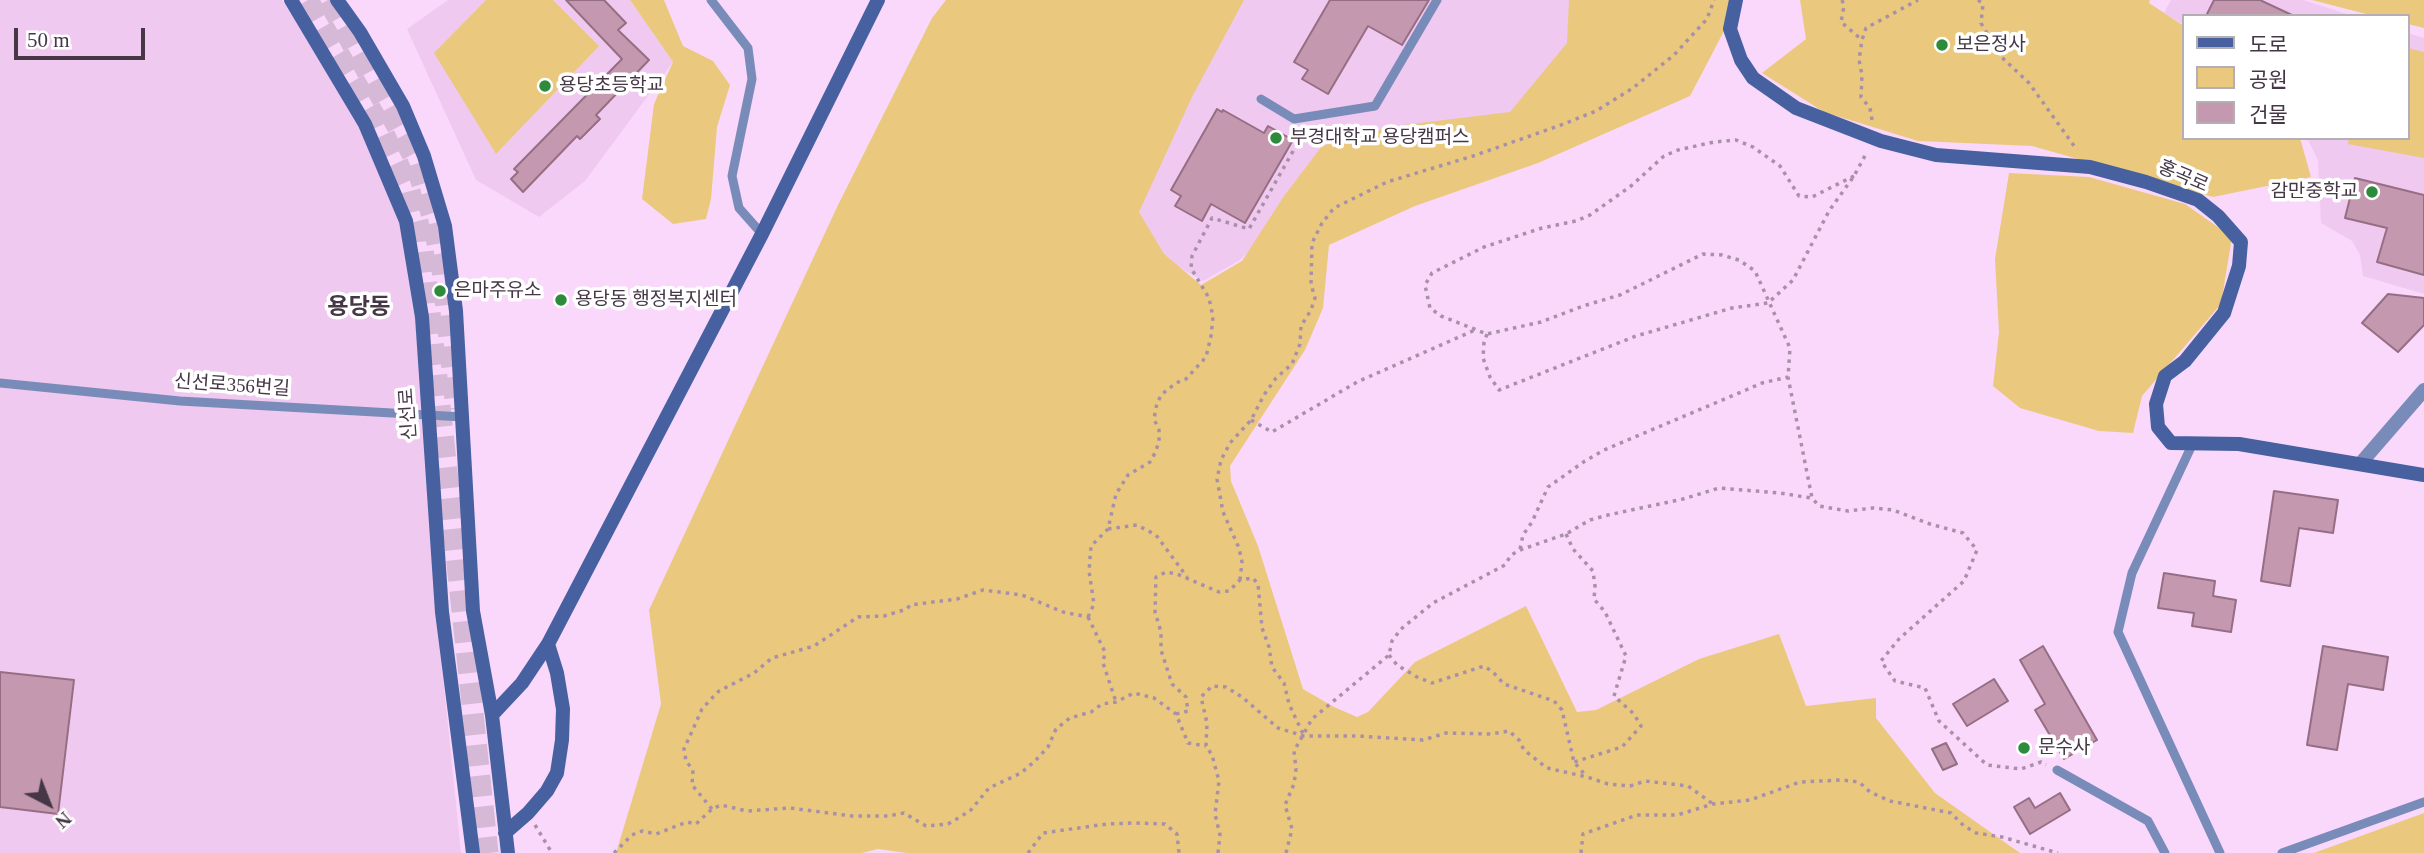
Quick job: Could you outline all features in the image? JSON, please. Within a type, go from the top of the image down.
[{"type":"street","name":"신선로","points":[[291,0],[365,124],[405,221],[422,317],[442,612],[473,853]]},
{"type":"street","points":[[337,0],[360,32],[403,106],[424,156],[445,226],[456,311],[473,611],[492,715],[508,853]]},
{"type":"street","points":[[492,715],[522,683],[548,644],[762,234],[878,0]]},
{"type":"street","name":"홍곡로","points":[[1736,0],[1730,29],[1741,61],[1753,78],[1796,108],[1871,137],[1936,155],[2090,167],[2198,200],[2218,216],[2241,242],[2239,266],[2224,313],[2185,361],[2165,376],[2156,404],[2158,427],[2171,443],[2239,444],[2424,475]]},
{"type":"street","points":[[2360,464],[2424,390]]},
{"type":"street","points":[[505,833],[528,813],[547,791],[556,773],[562,740],[563,709],[557,673],[548,644]]},
{"type":"lane","points":[[711,0],[748,48],[752,79],[732,176],[739,208],[762,234]]},
{"type":"lane","points":[[1261,99],[1294,119],[1376,106],[1437,0]]},
{"type":"lane","name":"신선로356번길","points":[[0,383],[180,401],[463,417]]},
{"type":"lane","points":[[2192,445],[2132,573],[2118,632],[2220,853]]},
{"type":"lane","points":[[2057,770],[2148,821],[2165,853]]},
{"type":"lane","points":[[2282,853],[2424,802]]},
{"type":"path","points":[[1240,580],[1242,562],[1223,512],[1217,479],[1230,443],[1251,420],[1276,378],[1292,364],[1300,344],[1301,326],[1315,298],[1311,284],[1312,243],[1322,223],[1334,208],[1387,182],[1473,156],[1596,111],[1633,88],[1674,55],[1707,19],[1714,0]]},
{"type":"path","points":[[1842,0],[1844,6],[1841,22],[1862,40]]},
{"type":"path","points":[[1487,334],[1483,358],[1490,377],[1499,390],[1636,336],[1732,308],[1768,303],[1793,281],[1829,211],[1854,176],[1871,144],[1873,124],[1870,108],[1861,97],[1862,75],[1859,60],[1866,28],[1917,0]]},
{"type":"path","points":[[1978,0],[1983,4],[1981,23],[1993,44],[1992,48],[2028,83],[2090,167]]},
{"type":"path","points":[[1088,617],[1094,604],[1089,571],[1091,546],[1108,529],[1116,494],[1128,475],[1150,462],[1155,453],[1159,430],[1154,419],[1162,394],[1186,379],[1206,356],[1213,317],[1209,298],[1191,268],[1192,256],[1213,218],[1249,229],[1313,116]]},
{"type":"path","points":[[1854,176],[1812,197],[1799,196],[1780,166],[1760,151],[1736,140],[1678,150],[1664,156],[1630,187],[1590,215],[1484,247],[1432,273],[1425,285],[1430,308],[1441,316],[1487,334],[1542,322],[1620,295],[1703,254],[1722,254],[1739,260],[1755,271],[1790,348],[1788,377],[1812,498],[1819,506],[1848,511],[1873,508],[1893,510],[1964,533],[1977,550],[1964,581],[1899,639],[1881,661],[1895,681],[1925,688],[1939,721],[1987,765],[2021,769],[2041,762],[2057,770]]},
{"type":"path","points":[[1251,420],[1272,432],[1357,382],[1475,330]]},
{"type":"path","points":[[1520,550],[1523,535],[1548,487],[1585,460],[1754,386],[1788,377]]},
{"type":"path","points":[[1286,853],[1292,829],[1285,805],[1294,784],[1294,751],[1312,719],[1389,655],[1392,641],[1401,629],[1450,593],[1505,565],[1511,555],[1520,550],[1566,534],[1599,518],[1719,488],[1812,498]]},
{"type":"path","points":[[1108,529],[1137,525],[1156,535],[1188,579]]},
{"type":"path","points":[[1566,534],[1573,549],[1593,571],[1594,599],[1605,611],[1626,656],[1614,696],[1634,714],[1641,726],[1622,747],[1574,762]]},
{"type":"path","points":[[1176,714],[1188,711],[1186,697],[1172,684],[1161,650],[1161,632],[1155,612],[1156,577],[1166,572],[1219,592],[1229,591],[1240,580],[1253,578],[1258,584],[1262,628],[1272,667],[1284,683],[1289,704],[1304,736]]},
{"type":"path","points":[[712,809],[692,785],[692,770],[686,761],[684,749],[702,709],[712,698],[754,673],[772,658],[814,646],[858,617],[884,615],[906,609],[910,605],[957,599],[983,590],[1022,595],[1063,612],[1088,617]]},
{"type":"path","points":[[1088,617],[1105,652],[1103,663],[1116,702]]},
{"type":"path","points":[[1389,655],[1397,664],[1417,677],[1433,683],[1484,666],[1504,684],[1554,701],[1562,709],[1574,762],[1587,777]]},
{"type":"path","points":[[1218,853],[1220,835],[1215,814],[1219,781],[1212,755],[1206,746],[1207,723],[1201,697],[1212,686],[1226,687],[1279,728],[1304,736],[1423,740],[1446,733],[1509,732],[1519,740],[1524,750],[1546,768],[1608,784],[1630,786],[1645,781],[1688,786],[1713,804]]},
{"type":"path","points":[[614,853],[632,835],[642,831],[656,834],[687,822],[696,824],[712,809],[721,805],[747,811],[790,808],[852,816],[904,813],[926,826],[948,824],[970,811],[989,788],[1021,773],[1035,761],[1048,747],[1056,729],[1070,718],[1090,712],[1102,704],[1116,702],[1134,692],[1154,698],[1176,714],[1188,743],[1206,746]]},
{"type":"path","points":[[1581,853],[1583,834],[1637,815],[1677,816],[1713,804],[1750,800],[1800,782],[1842,780],[1859,782],[1870,792],[1890,801],[1951,813],[1976,833],[2002,837],[2058,853]]},
{"type":"path","points":[[528,813],[552,853]]},
{"type":"path","points":[[1028,853],[1043,833],[1134,823],[1165,824],[1177,834],[1179,853]]},
{"type":"shaded area","points":[[0,0],[282,0],[349,99],[403,226],[413,286],[442,666],[461,853],[0,853]]},
{"type":"shaded area","name":"용당초등학교","points":[[448,0],[630,0],[673,62],[585,181],[539,217],[476,180],[407,29]]},
{"type":"shaded area","name":"부경대학교 용당캠퍼스","points":[[1205,0],[1584,0],[1549,94],[1477,129],[1353,147],[1240,260],[1203,281],[1135,242],[1110,193]]},
{"type":"shaded area","points":[[2171,0],[2303,0],[2347,14],[2182,14],[2182,24],[2164,13]]},
{"type":"shaded area","name":"감만중학교","points":[[2410,34],[2424,38],[2424,294],[2363,276],[2360,255],[2352,241],[2321,223],[2318,160],[2308,140],[2410,140]]},
{"type":"green space","points":[[486,0],[553,0],[599,46],[496,154],[434,53]]},
{"type":"green space","points":[[630,0],[664,0],[683,46],[713,61],[730,85],[717,127],[711,199],[706,219],[673,224],[642,199],[654,104],[673,62]]},
{"type":"green space","points":[[946,0],[1244,0],[1192,97],[1139,212],[1164,254],[1201,285],[1242,261],[1284,196],[1322,146],[1395,126],[1510,112],[1567,43],[1569,0],[1731,0],[1723,33],[1690,96],[1538,163],[1415,206],[1329,245],[1323,308],[1305,350],[1230,466],[1231,481],[1258,546],[1303,689],[1334,707],[1357,717],[1368,712],[1415,662],[1526,606],[1577,712],[1596,710],[1699,659],[1779,634],[1806,706],[1876,698],[1876,718],[1935,793],[2020,853],[907,853],[878,849],[862,853],[616,853],[661,704],[649,610],[838,205],[932,18]]},
{"type":"green space","points":[[1800,0],[2150,0],[2149,3],[2182,25],[2182,140],[2301,140],[2311,177],[2213,197],[2032,146],[1918,141],[1824,112],[1762,73],[1806,39]]},
{"type":"green space","points":[[2312,0],[2424,0],[2424,28],[2410,24],[2410,14],[2366,14]]},
{"type":"green space","points":[[2410,48],[2424,52],[2424,158],[2348,144],[2349,140],[2410,140]]},
{"type":"green space","points":[[2009,173],[2089,177],[2185,204],[2232,237],[2221,304],[2142,396],[2133,433],[2099,431],[2020,408],[1993,386],[1999,332],[1995,259]]},
{"type":"green space","points":[[2424,813],[2424,853],[2314,853]]},
{"type":"building","points":[[566,0],[604,0],[626,23],[618,30],[649,60],[596,115],[600,119],[580,139],[577,136],[523,192],[511,179],[518,172],[514,169],[622,59]]},
{"type":"building","points":[[1330,0],[1429,0],[1402,45],[1368,26],[1328,94],[1302,79],[1308,70],[1294,62]]},
{"type":"building","points":[[2214,0],[2260,0],[2290,14],[2207,14]]},
{"type":"building","points":[[1217,109],[1264,133],[1268,126],[1293,140],[1245,223],[1211,204],[1202,221],[1175,206],[1181,196],[1171,190]]},
{"type":"building","points":[[2355,178],[2424,195],[2424,275],[2377,262],[2387,228],[2345,218]]},
{"type":"building","points":[[2388,294],[2424,298],[2424,325],[2398,352],[2362,323]]},
{"type":"building","points":[[2274,491],[2338,500],[2333,533],[2299,528],[2290,586],[2261,581]]},
{"type":"building","points":[[2164,573],[2215,581],[2213,596],[2236,600],[2231,632],[2192,626],[2194,613],[2158,608]]},
{"type":"building","points":[[2043,646],[2097,740],[2064,759],[2035,710],[2045,704],[2020,660]]},
{"type":"building","points":[[2323,646],[2388,657],[2383,690],[2348,684],[2337,750],[2307,745]]},
{"type":"building","points":[[0,672],[74,680],[58,814],[0,807]]},
{"type":"building","points":[[1994,679],[2008,701],[1967,726],[1953,704]]},
{"type":"building","points":[[1946,743],[1957,764],[1943,770],[1932,749]]},
{"type":"building","points":[[2060,793],[2070,810],[2030,834],[2014,807],[2029,798],[2035,808]]},
{"type":"tunnel","points":[[308,0],[379,123],[409,187],[422,238],[488,853]]},
{"type":"tunnel","points":[[328,0],[413,156],[432,216],[442,270],[456,409]]},
{"type":"place","name":"보은정사","points":[[1942,45]]},
{"type":"place","name":"용당초등학교","points":[[545,86]]},
{"type":"place","name":"부경대학교 용당캠퍼스","points":[[1276,138]]},
{"type":"place","name":"감만중학교","points":[[2372,192]]},
{"type":"place","name":"은마주유소","points":[[440,291]]},
{"type":"place","name":"용당동 행정복지센터","points":[[561,300]]},
{"type":"place","name":"문수사","points":[[2024,748]]},
{"type":"district","name":"용당동","points":[[359,308]]}]
